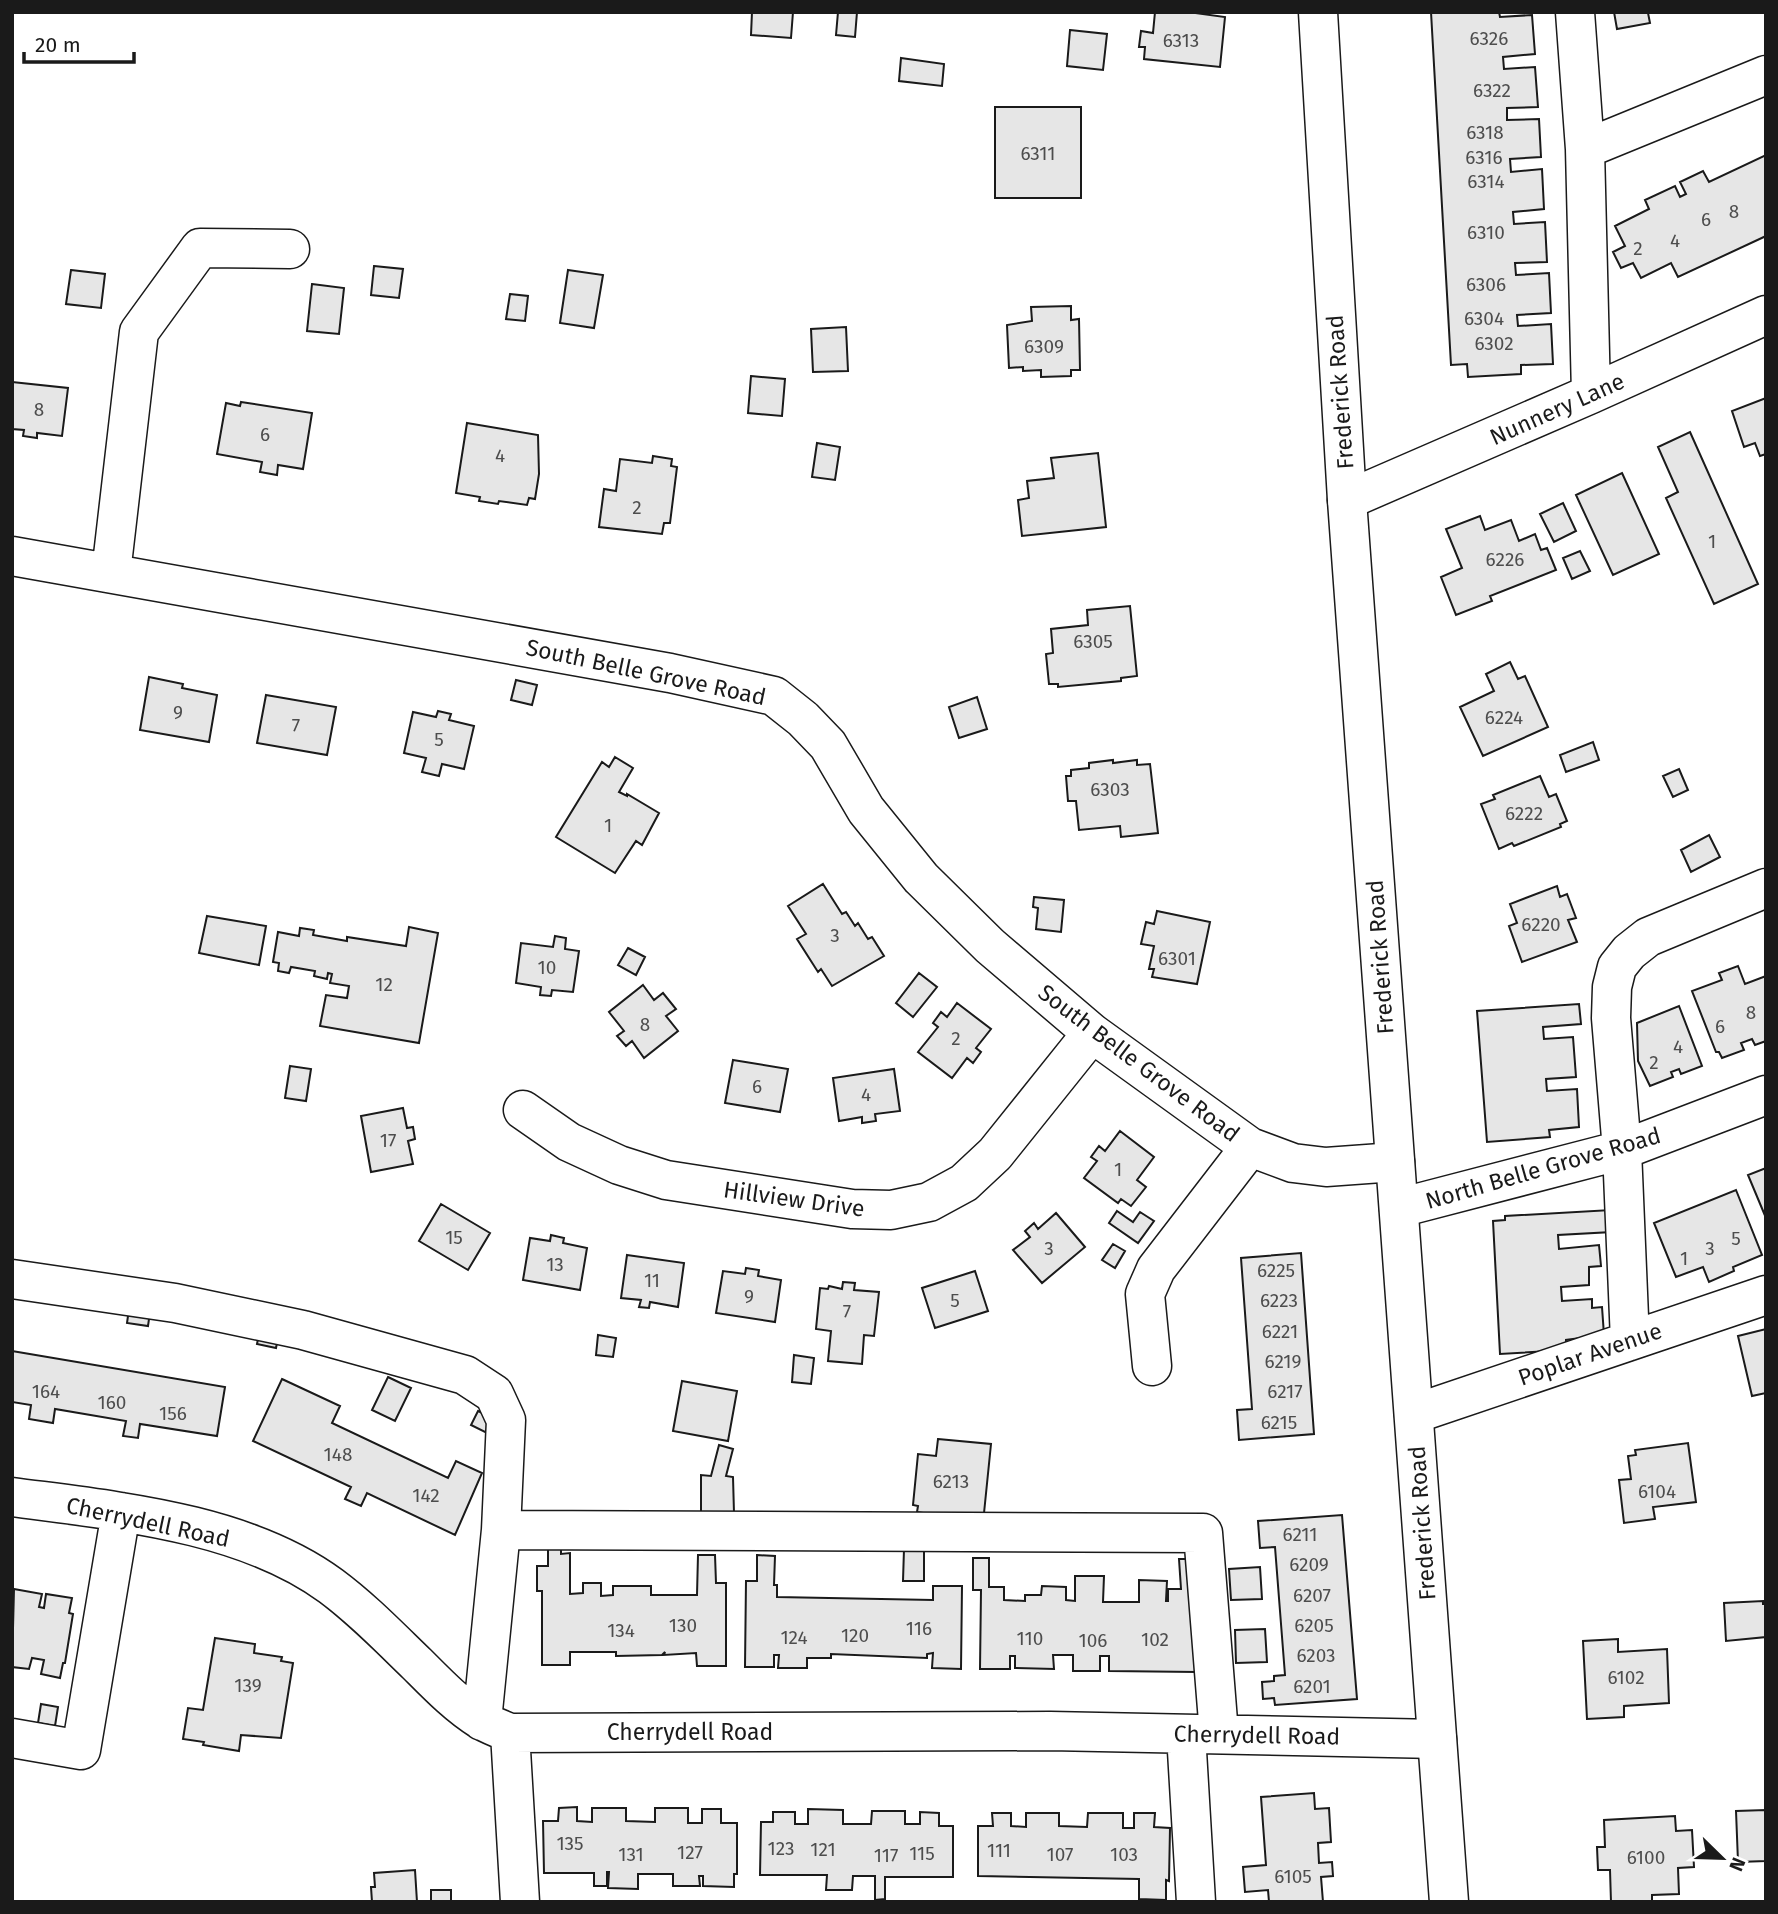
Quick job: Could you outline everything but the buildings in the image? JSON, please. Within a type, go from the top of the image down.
[{"type":"street","name":"Frederick Road","points":[[1318,12],[1347,500],[1450,1902]]},
{"type":"street","points":[[1575,12],[1585,149],[1591,394]]},
{"type":"street","points":[[1585,149],[1766,75]]},
{"type":"street","points":[[111,573],[139,332],[200,248],[290,249]]},
{"type":"street","name":"Nunnery Lane","points":[[1347,500],[1766,315]]},
{"type":"street","name":"South Belle Grove Road","points":[[12,556],[670,673],[774,696],[803,719],[828,745],[866,810],[921,878],[990,946],[1092,1033],[1250,1147],[1293,1163],[1326,1167],[1395,1162]]},
{"type":"street","points":[[1630,1340],[1622,1150],[1611,1018],[1612,987],[1617,967],[1629,952],[1648,937],[1766,888]]},
{"type":"street","name":"Hillview Drive","points":[[523,1110],[569,1142],[619,1165],[666,1180],[852,1209],[891,1210],[929,1202],[964,1183],[995,1154],[1092,1033]]},
{"type":"street","name":"North Belle Grove Road","points":[[1399,1208],[1622,1150],[1766,1095]]},
{"type":"street","points":[[1152,1366],[1145,1294],[1156,1269],[1250,1147]]},
{"type":"street","points":[[12,1279],[175,1303],[303,1330],[465,1376],[494,1394],[506,1420],[496,1727],[520,1902]]},
{"type":"street","name":"Poplar Avenue","points":[[1414,1414],[1766,1295]]},
{"type":"street","name":"Cherrydell Road","points":[[12,1497],[121,1512],[246,1542],[292,1562],[329,1585],[377,1624],[453,1699],[496,1727],[1050,1731],[1437,1739]]},
{"type":"street","points":[[12,1738],[80,1750],[121,1512]]},
{"type":"street","points":[[502,1530],[1203,1533],[1202,1734],[1196,1902]]}]
